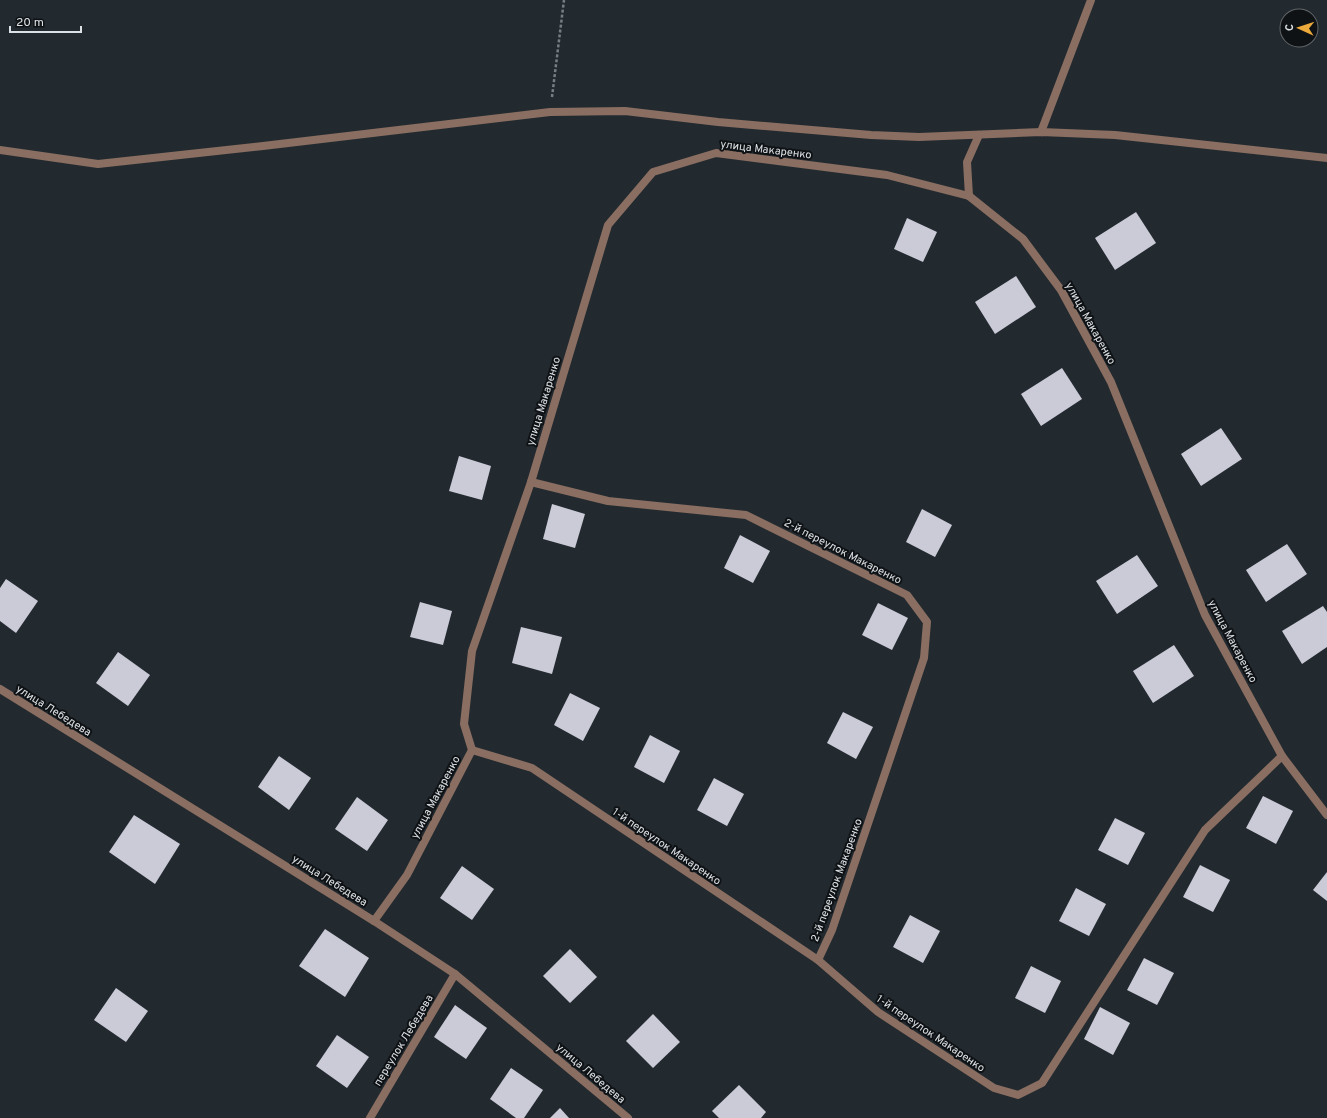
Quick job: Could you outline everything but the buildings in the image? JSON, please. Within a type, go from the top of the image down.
[{"type":"street","points":[[1041,132],[1091,0]]},
{"type":"street","points":[[0,150],[98,164],[550,112],[625,111],[718,122],[871,135],[919,137],[1041,132],[1115,135],[1327,158]]},
{"type":"street","points":[[969,196],[967,162],[979,135]]},
{"type":"street","name":"улица Макаренко","points":[[374,921],[406,875],[472,750],[464,724],[472,651],[530,482],[608,225],[653,172],[716,153],[887,175],[969,196],[1023,239],[1061,290],[1111,382],[1205,615],[1282,756],[1327,815]]},
{"type":"street","name":"2-й переулок Макаренко","points":[[530,482],[608,501],[746,515],[907,595],[927,622],[924,658],[832,930],[818,960]]},
{"type":"street","name":"улица Лебедева","points":[[0,690],[374,921],[455,974],[628,1118]]},
{"type":"street","name":"1-й переулок Макаренко","points":[[472,750],[532,768],[818,960],[878,1012],[994,1088],[1018,1095],[1042,1083],[1205,830],[1282,756]]},
{"type":"street","name":"переулок Лебедева","points":[[370,1118],[455,974]]},
{"type":"path","points":[[550,112],[564,0]]}]
